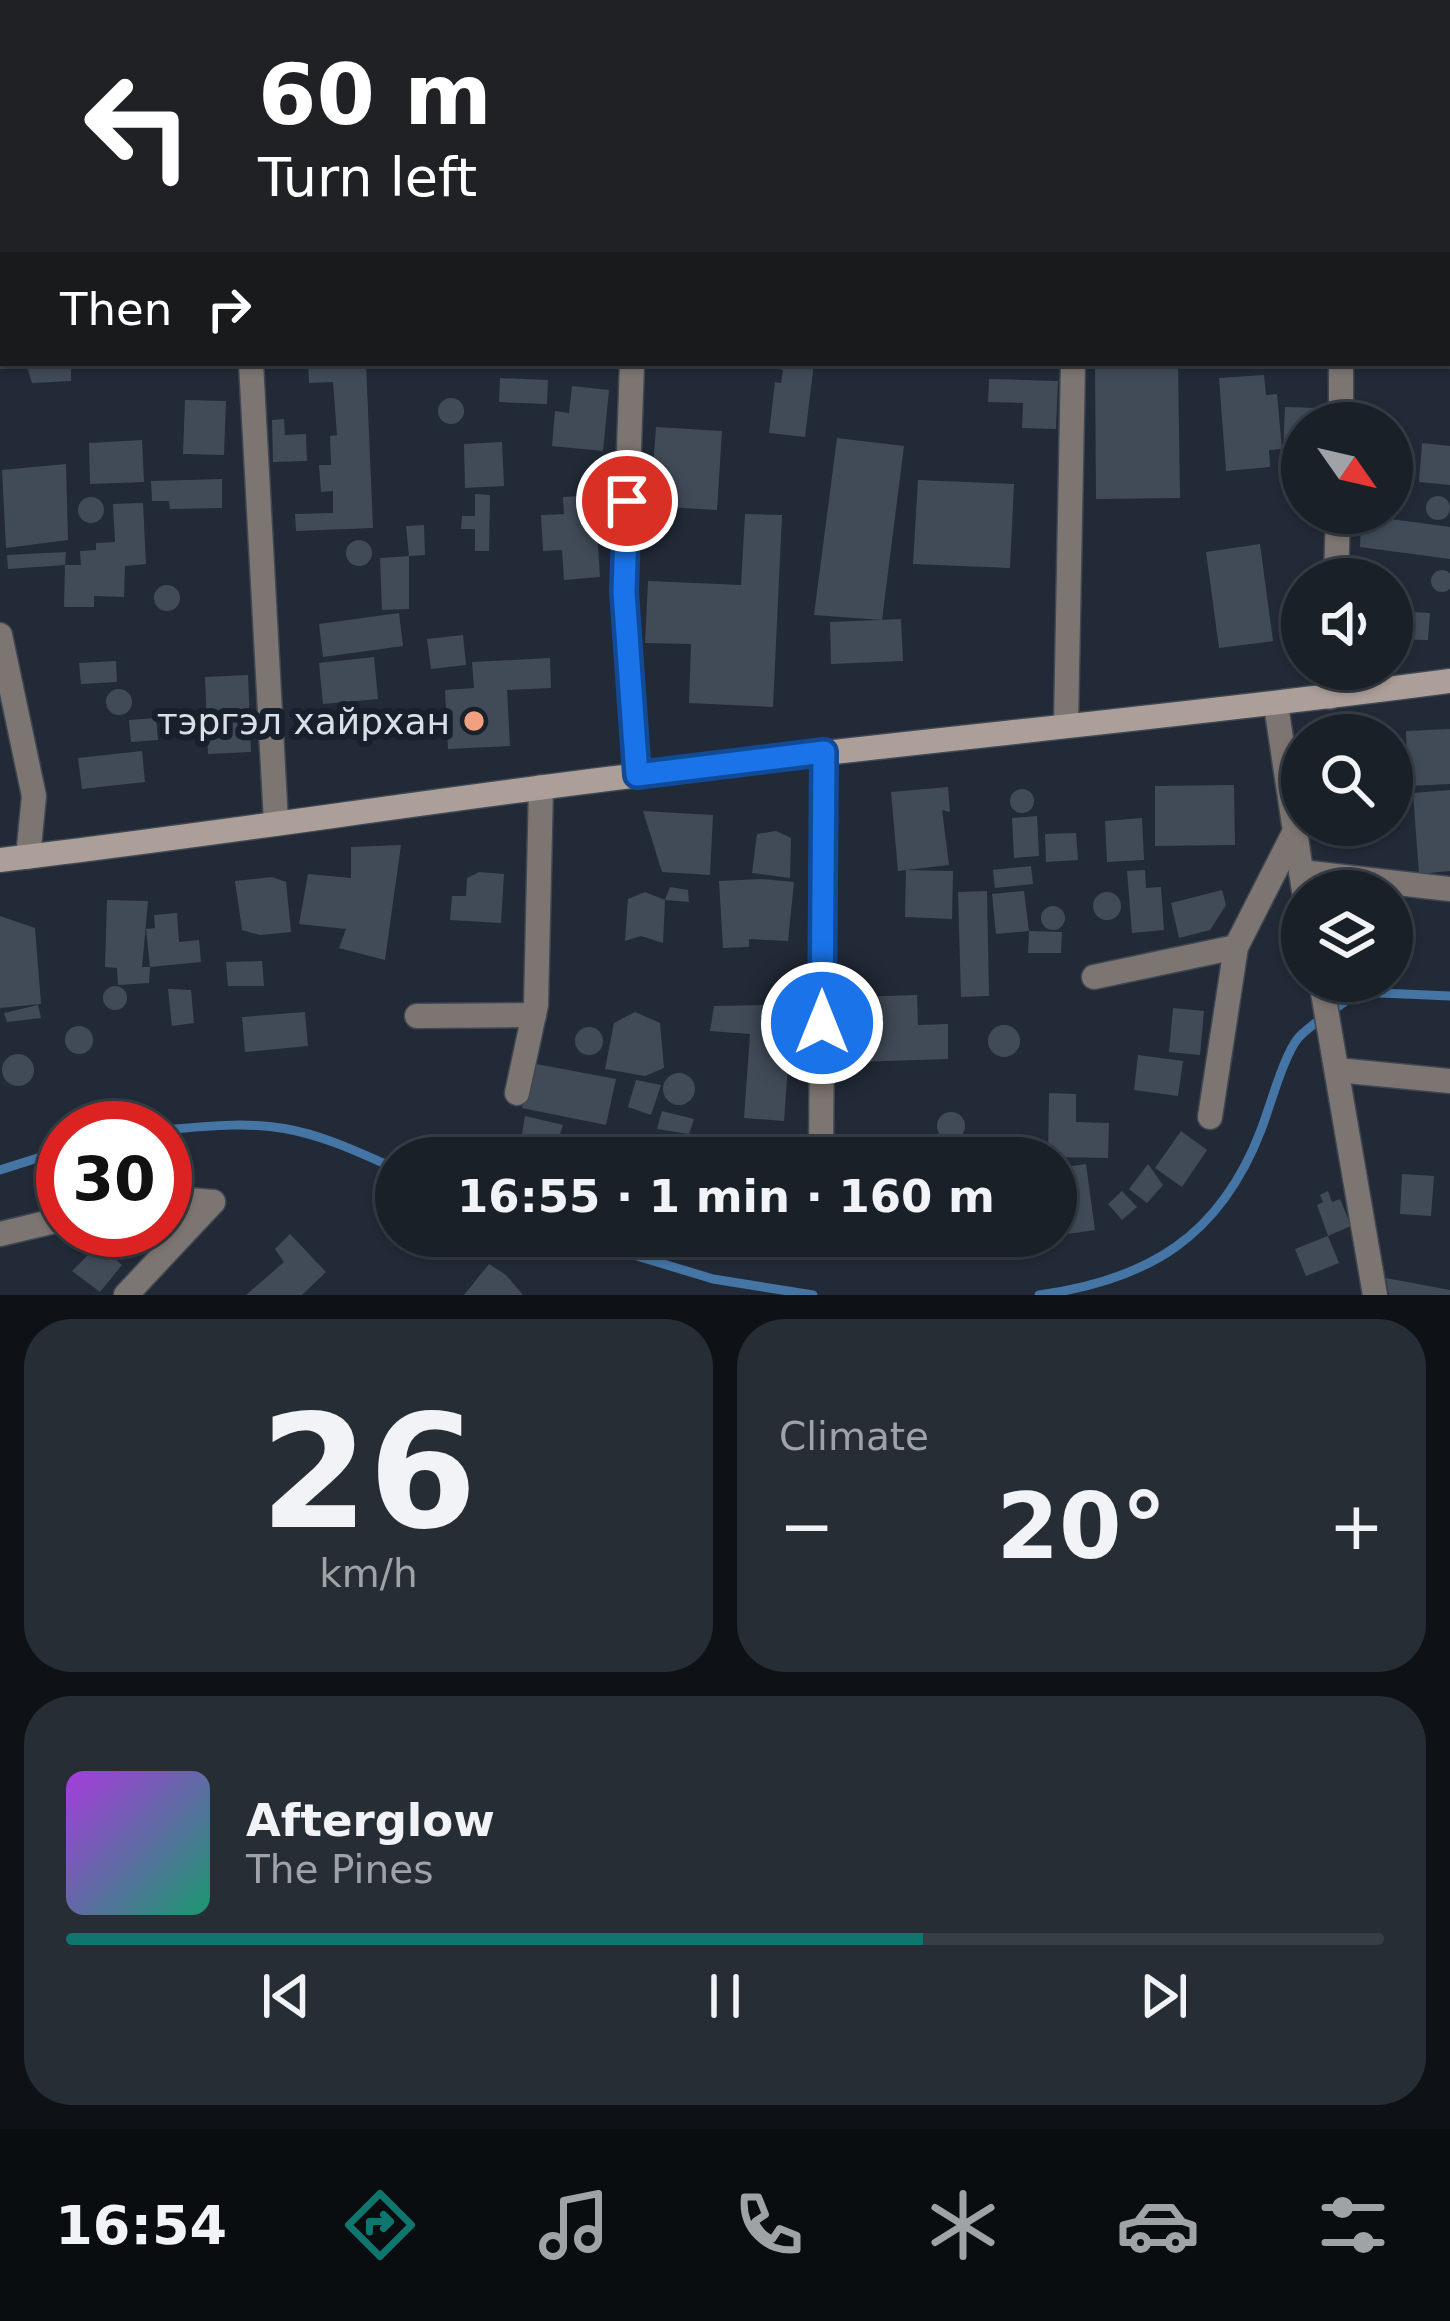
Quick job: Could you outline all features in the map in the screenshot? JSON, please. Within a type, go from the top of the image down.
[{"type":"main road","points":[[0,860],[637,775],[1066,723],[1276,705],[1450,680]]},
{"type":"street","points":[[251,366],[276,821]]},
{"type":"street","points":[[632,366],[624,592],[637,775]]},
{"type":"street","points":[[1066,723],[1073,366]]},
{"type":"street","points":[[1341,366],[1341,402]]},
{"type":"street","points":[[0,635],[34,796],[28,857]]},
{"type":"street","points":[[1330,690],[1330,697]]},
{"type":"street","points":[[1276,705],[1281,743]]},
{"type":"street","points":[[820,1137],[824,752]]},
{"type":"street","points":[[517,1093],[534,1015],[541,788]]},
{"type":"street","points":[[1210,1117],[1236,947],[1287,846]]},
{"type":"street","points":[[1413,887],[1450,889]]},
{"type":"street","points":[[1094,977],[1236,947]]},
{"type":"street","points":[[1325,1002],[1376,1295]]},
{"type":"street","points":[[417,1016],[534,1015]]},
{"type":"street","points":[[1336,1070],[1450,1082]]},
{"type":"street","points":[[192,1200],[213,1202],[192,1224]]},
{"type":"street","points":[[0,1234],[36,1225]]},
{"type":"street","points":[[126,1295],[162,1257]]},
{"type":"building","points":[[71,366],[71,381],[32,383],[27,367]]},
{"type":"building","points":[[308,366],[366,366],[373,528],[296,531],[295,514],[333,513],[333,491],[321,492],[319,465],[331,465],[330,436],[337,435],[333,382],[309,383]]},
{"type":"building","points":[[766,366],[814,366],[805,437],[769,433],[775,382],[781,383],[783,370]]},
{"type":"building","points":[[1095,366],[1178,366],[1180,498],[1096,499]]},
{"type":"building","points":[[1264,375],[1266,395],[1277,394],[1281,449],[1269,450],[1270,467],[1226,471],[1219,378]]},
{"type":"building","points":[[500,378],[548,380],[547,404],[499,402]]},
{"type":"building","points":[[989,379],[1058,381],[1056,429],[1022,428],[1023,403],[988,402]]},
{"type":"building","points":[[572,386],[609,390],[603,451],[552,446],[555,411],[569,413]]},
{"type":"building","points":[[451,398],[464,411],[451,424],[438,411]]},
{"type":"building","points":[[185,400],[226,401],[224,455],[183,454]]},
{"type":"building","points":[[284,419],[285,435],[306,434],[307,461],[273,462],[272,420]]},
{"type":"building","points":[[656,427],[722,431],[717,510],[650,506]]},
{"type":"building","points":[[837,438],[904,446],[882,620],[814,615]]},
{"type":"building","points":[[142,440],[144,482],[90,484],[89,443]]},
{"type":"building","points":[[502,442],[504,486],[465,488],[464,444]]},
{"type":"building","points":[[1422,443],[1450,446],[1450,485],[1419,482]]},
{"type":"building","points":[[66,464],[68,540],[6,548],[2,470]]},
{"type":"building","points":[[222,479],[222,508],[170,509],[169,501],[152,501],[151,481]]},
{"type":"building","points":[[918,480],[1014,484],[1010,568],[913,564]]},
{"type":"building","points":[[475,494],[490,495],[489,551],[475,551],[475,529],[461,529],[462,516],[475,516]]},
{"type":"building","points":[[595,495],[600,577],[564,580],[562,550],[543,551],[541,515],[564,514],[563,497]]},
{"type":"building","points":[[1433,496],[1443,496],[1450,508],[1443,520],[1433,520],[1426,513],[1426,503]]},
{"type":"building","points":[[91,497],[104,510],[91,523],[78,510]]},
{"type":"building","points":[[143,503],[146,564],[125,566],[124,597],[94,596],[94,607],[64,607],[65,565],[81,565],[80,551],[96,550],[96,543],[115,542],[113,504]]},
{"type":"building","points":[[745,514],[782,515],[773,707],[689,703],[691,644],[645,643],[648,581],[741,585]]},
{"type":"building","points":[[1413,522],[1450,527],[1450,559],[1360,547],[1360,534],[1413,534]]},
{"type":"building","points":[[424,525],[425,555],[409,556],[406,526]]},
{"type":"building","points":[[359,540],[372,553],[359,566],[346,553]]},
{"type":"building","points":[[1260,544],[1273,641],[1219,648],[1206,552]]},
{"type":"building","points":[[66,552],[65,565],[8,569],[7,555]]},
{"type":"building","points":[[409,556],[409,609],[382,610],[380,558]]},
{"type":"building","points":[[1434,573],[1450,573],[1450,589],[1434,589]]},
{"type":"building","points":[[167,585],[180,598],[167,611],[154,598]]},
{"type":"building","points":[[1413,612],[1430,613],[1428,640],[1413,640]]},
{"type":"building","points":[[399,613],[403,646],[323,657],[319,624]]},
{"type":"building","points":[[901,619],[903,661],[831,664],[830,622]]},
{"type":"building","points":[[463,635],[466,665],[431,669],[427,639]]},
{"type":"building","points":[[374,657],[378,699],[323,704],[319,663]]},
{"type":"building","points":[[550,658],[551,688],[507,690],[510,746],[448,749],[445,690],[474,688],[472,662]]},
{"type":"building","points":[[116,661],[117,682],[81,684],[79,663]]},
{"type":"building","points":[[248,675],[251,752],[208,754],[205,677]]},
{"type":"building","points":[[119,689],[132,702],[119,715],[106,702]]},
{"type":"building","points":[[156,718],[158,740],[131,742],[129,720]]},
{"type":"building","points":[[1450,729],[1450,784],[1413,786],[1413,731]]},
{"type":"building","points":[[142,751],[145,782],[82,789],[78,758]]},
{"type":"building","points":[[1234,785],[1235,845],[1155,846],[1155,786]]},
{"type":"building","points":[[948,787],[950,812],[942,810],[949,865],[898,871],[891,792]]},
{"type":"building","points":[[1022,789],[1031,792],[1031,810],[1022,813],[1013,810],[1010,801],[1013,792]]},
{"type":"building","points":[[1450,790],[1450,871],[1419,874],[1413,793]]},
{"type":"building","points":[[643,811],[713,815],[710,875],[662,872]]},
{"type":"building","points":[[1037,816],[1039,856],[1014,858],[1012,818]]},
{"type":"building","points":[[1142,818],[1144,860],[1107,862],[1105,821]]},
{"type":"building","points":[[776,831],[791,838],[790,878],[752,873],[757,834]]},
{"type":"building","points":[[1076,833],[1078,860],[1046,862],[1045,834]]},
{"type":"building","points":[[401,845],[385,960],[339,948],[346,929],[299,924],[308,874],[351,878],[351,847]]},
{"type":"building","points":[[1031,866],[1033,884],[995,888],[993,870]]},
{"type":"building","points":[[906,870],[953,871],[952,919],[905,917]]},
{"type":"building","points":[[1145,870],[1146,888],[1161,887],[1164,930],[1132,933],[1127,871]]},
{"type":"building","points":[[479,872],[504,874],[501,923],[450,920],[452,896],[466,896],[467,878]]},
{"type":"building","points":[[272,877],[286,882],[291,932],[260,935],[242,930],[235,881]]},
{"type":"building","points":[[719,881],[794,882],[788,941],[749,939],[749,947],[723,948]]},
{"type":"building","points":[[670,887],[688,890],[689,902],[665,900]]},
{"type":"building","points":[[1222,890],[1226,905],[1210,930],[1179,938],[1171,903]]},
{"type":"building","points":[[987,891],[989,996],[961,997],[958,892]]},
{"type":"building","points":[[1024,891],[1029,931],[996,934],[992,894]]},
{"type":"building","points":[[645,892],[665,900],[663,943],[641,936],[625,941],[628,899]]},
{"type":"building","points":[[1107,892],[1117,896],[1121,906],[1117,916],[1107,920],[1097,916],[1093,906],[1097,896]]},
{"type":"building","points":[[107,900],[148,901],[142,967],[150,967],[149,983],[118,985],[117,968],[105,967]]},
{"type":"building","points":[[1053,906],[1065,918],[1053,930],[1041,918]]},
{"type":"building","points":[[177,913],[179,942],[199,940],[201,962],[150,967],[146,929],[155,928],[154,915]]},
{"type":"building","points":[[0,916],[35,928],[41,1004],[0,1008]]},
{"type":"building","points":[[1029,931],[1062,932],[1061,953],[1028,953]]},
{"type":"building","points":[[262,961],[264,986],[228,986],[226,962]]},
{"type":"building","points":[[115,986],[127,998],[115,1010],[103,998]]},
{"type":"building","points":[[168,989],[191,990],[194,1023],[172,1026]]},
{"type":"building","points":[[917,995],[918,1025],[948,1024],[948,1059],[855,1062],[853,997]]},
{"type":"building","points":[[38,1005],[41,1018],[7,1022],[4,1013]]},
{"type":"building","points":[[769,1005],[792,1014],[784,1121],[744,1118],[750,1034],[710,1031],[714,1006]]},
{"type":"building","points":[[1173,1008],[1204,1011],[1200,1055],[1169,1052]]},
{"type":"building","points":[[305,1012],[308,1046],[245,1052],[242,1017]]},
{"type":"building","points":[[635,1012],[660,1023],[664,1068],[645,1076],[605,1069],[614,1023]]},
{"type":"building","points":[[1004,1025],[1015,1030],[1020,1041],[1015,1052],[1004,1057],[993,1052],[988,1041],[993,1030]]},
{"type":"building","points":[[79,1026],[89,1030],[93,1040],[89,1050],[79,1054],[69,1050],[65,1040],[69,1030]]},
{"type":"building","points":[[589,1027],[599,1031],[603,1041],[599,1051],[589,1055],[579,1051],[575,1041],[579,1031]]},
{"type":"building","points":[[18,1054],[29,1059],[34,1070],[29,1081],[18,1086],[7,1081],[2,1070],[7,1059]]},
{"type":"building","points":[[1138,1055],[1183,1061],[1178,1096],[1134,1090]]},
{"type":"building","points":[[531,1063],[616,1079],[606,1125],[522,1108]]},
{"type":"building","points":[[679,1073],[690,1078],[695,1089],[690,1100],[679,1105],[668,1100],[663,1089],[668,1078]]},
{"type":"building","points":[[636,1080],[661,1085],[651,1115],[628,1107]]},
{"type":"building","points":[[1049,1093],[1076,1094],[1076,1122],[1109,1123],[1108,1158],[1077,1157],[1077,1137],[1048,1137]]},
{"type":"building","points":[[662,1111],[694,1119],[689,1134],[657,1129]]},
{"type":"building","points":[[945,1113],[957,1113],[964,1120],[960,1137],[942,1137],[938,1132],[938,1120]]},
{"type":"building","points":[[525,1116],[563,1125],[559,1137],[522,1134]]},
{"type":"building","points":[[1181,1131],[1207,1150],[1182,1187],[1155,1168]]},
{"type":"building","points":[[1086,1164],[1095,1230],[1077,1233],[1077,1165]]},
{"type":"building","points":[[1148,1164],[1163,1185],[1147,1203],[1129,1189]]},
{"type":"building","points":[[1402,1174],[1434,1176],[1431,1216],[1400,1214]]},
{"type":"building","points":[[1122,1191],[1137,1207],[1122,1220],[1108,1204]]},
{"type":"building","points":[[1328,1191],[1332,1202],[1340,1199],[1351,1226],[1328,1236],[1317,1205],[1323,1202],[1320,1195]]},
{"type":"building","points":[[290,1234],[326,1272],[302,1295],[246,1295],[284,1262],[275,1249]]},
{"type":"building","points":[[1328,1236],[1339,1263],[1306,1276],[1295,1249]]},
{"type":"building","points":[[86,1257],[113,1257],[122,1265],[100,1292],[72,1271]]},
{"type":"building","points":[[489,1264],[506,1275],[523,1295],[464,1295]]},
{"type":"building","points":[[1386,1278],[1450,1290],[1450,1295],[1389,1295]]},
{"type":"waterway","points":[[1039,1295],[1114,1278],[1176,1247],[1201,1225],[1244,1167],[1293,1045],[1320,1019],[1358,992],[1450,996]]},
{"type":"waterway","points":[[192,1128],[284,1128],[375,1160]]},
{"type":"waterway","points":[[0,1170],[36,1159]]},
{"type":"waterway","points":[[640,1257],[713,1279],[813,1295]]},
{"type":"place","name":"тэргэл хайрхан","points":[[474,721]]},
{"type":"route","points":[[627,501],[624,592],[637,775],[824,752],[822,1023]]}]
